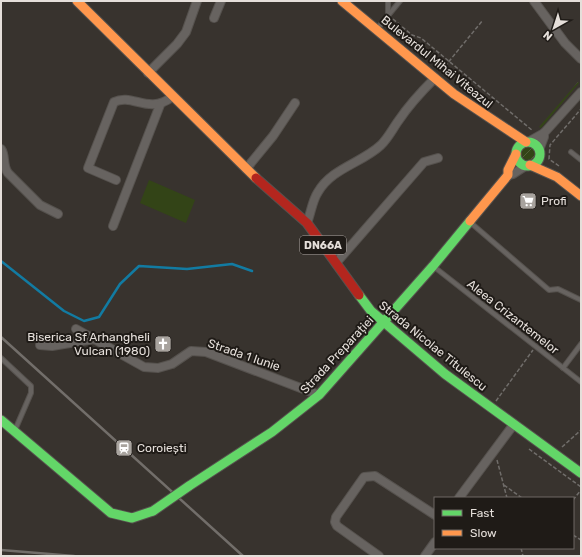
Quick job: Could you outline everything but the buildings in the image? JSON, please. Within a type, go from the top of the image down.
[{"type":"main road","name":"Strada Nicolae Titulescu","points":[[77,1],[246,169],[306,223],[368,308],[383,323],[491,408],[581,473]]},
{"type":"main road","name":"Bulevardul Mihai Viteazul","points":[[342,1],[435,78],[499,127],[527,142]]},
{"type":"main road","name":"Bulevardul Mihai Viteazul","points":[[499,127],[516,153]]},
{"type":"main road","points":[[558,177],[519,161],[516,153],[518,146],[527,142],[536,145],[558,177],[581,196]]},
{"type":"main road","points":[[529,165],[536,162],[539,151]]},
{"type":"main road","name":"Strada Preparației","points":[[1,420],[111,513],[123,518],[138,518],[153,511],[261,440],[301,411],[319,394],[471,223],[508,175],[508,170],[516,153]]},
{"type":"street","points":[[148,73],[177,44],[186,32],[197,1]]},
{"type":"street","points":[[214,18],[221,1]]},
{"type":"street","points":[[538,3],[565,43],[578,54],[581,60]]},
{"type":"street","points":[[306,223],[313,200],[325,182],[380,146],[388,138],[398,121],[411,104],[435,78]]},
{"type":"street","points":[[527,142],[540,133],[579,93],[581,86]]},
{"type":"street","points":[[113,226],[160,105],[172,97]]},
{"type":"street","points":[[116,180],[88,168],[114,102],[128,101],[160,105]]},
{"type":"street","points":[[246,169],[273,136],[295,103]]},
{"type":"street","points":[[539,151],[544,137],[540,133]]},
{"type":"street","points":[[1,149],[4,154],[4,167],[8,173],[40,204],[58,214]]},
{"type":"street","points":[[336,263],[424,162],[438,158]]},
{"type":"street","name":"Strada Preparației","points":[[508,175],[513,174],[529,165]]},
{"type":"street","name":"Strada 1 Iunie","points":[[76,329],[144,367],[158,368],[172,364],[191,351],[206,352],[319,394]]},
{"type":"street","points":[[40,345],[52,346],[94,339]]},
{"type":"street","points":[[460,497],[514,424]]},
{"type":"street","points":[[379,556],[337,526],[335,522],[336,517],[364,477],[375,476],[434,514]]},
{"type":"street","points":[[425,556],[434,543]]},
{"type":"lane","points":[[388,1],[388,15]]},
{"type":"lane","points":[[376,29],[400,1]]},
{"type":"lane","points":[[571,152],[581,160]]},
{"type":"lane","points":[[471,223],[549,290],[558,289],[581,300]]},
{"type":"lane","name":"Aleea Crizantemelor","points":[[433,266],[581,382]]},
{"type":"lane","points":[[563,368],[581,344]]},
{"type":"lane","points":[[1,358],[31,386],[32,392],[14,432]]},
{"type":"path","points":[[388,15],[412,35],[421,38],[540,133]]},
{"type":"path","points":[[435,78],[483,20]]},
{"type":"path","points":[[559,167],[549,159],[550,145],[581,109]]},
{"type":"path","points":[[491,408],[535,347]]},
{"type":"path","points":[[555,454],[581,430]]},
{"type":"path","points":[[526,446],[581,487]]},
{"type":"path","points":[[494,450],[507,497]]},
{"type":"path","points":[[504,485],[521,497]]},
{"type":"path","points":[[574,499],[581,490]]},
{"type":"green space","points":[[578,82],[579,83],[541,128],[539,127]]},
{"type":"green space","points":[[525,146],[531,146],[535,150],[535,156],[531,160],[525,160],[521,156],[521,150]]},
{"type":"green space","points":[[149,180],[195,200],[186,223],[140,203]]},
{"type":"waterway","points":[[1,261],[64,311],[84,321],[99,317],[120,284],[139,266],[187,269],[232,264],[252,271]]},
{"type":"railway","points":[[1,337],[243,556]]},
{"type":"railway","points":[[1,550],[74,556]]},
{"type":"traffic: fast","points":[[528,142],[533,143],[539,149],[540,154],[539,159],[533,165],[528,166],[523,165],[517,159],[516,154],[517,149],[523,143],[528,142]]},
{"type":"traffic: fast","points":[[189,486],[272,432],[319,395],[433,266],[470,221]]},
{"type":"traffic: fast","points":[[359,295],[371,311],[445,374],[581,473]]},
{"type":"traffic: fast","points":[[1,420],[111,513],[132,518],[153,511]]},
{"type":"traffic: fast","points":[[153,511],[189,486]]},
{"type":"traffic: slow","points":[[77,1],[256,178]]},
{"type":"traffic: slow","points":[[342,1],[454,94],[526,142]]},
{"type":"traffic: slow","points":[[470,221],[508,175],[508,170],[516,154]]},
{"type":"traffic: slow","points":[[530,165],[557,177],[581,196]]},
{"type":"traffic: jam","points":[[256,178],[307,223],[359,295]]},
{"type":"place","name":"Profi","points":[[528,201]]},
{"type":"place","name":"Biserica Sf Arhangheli Vulcan (1980)","points":[[163,344]]},
{"type":"place","name":"Coroiești","points":[[124,448]]}]
